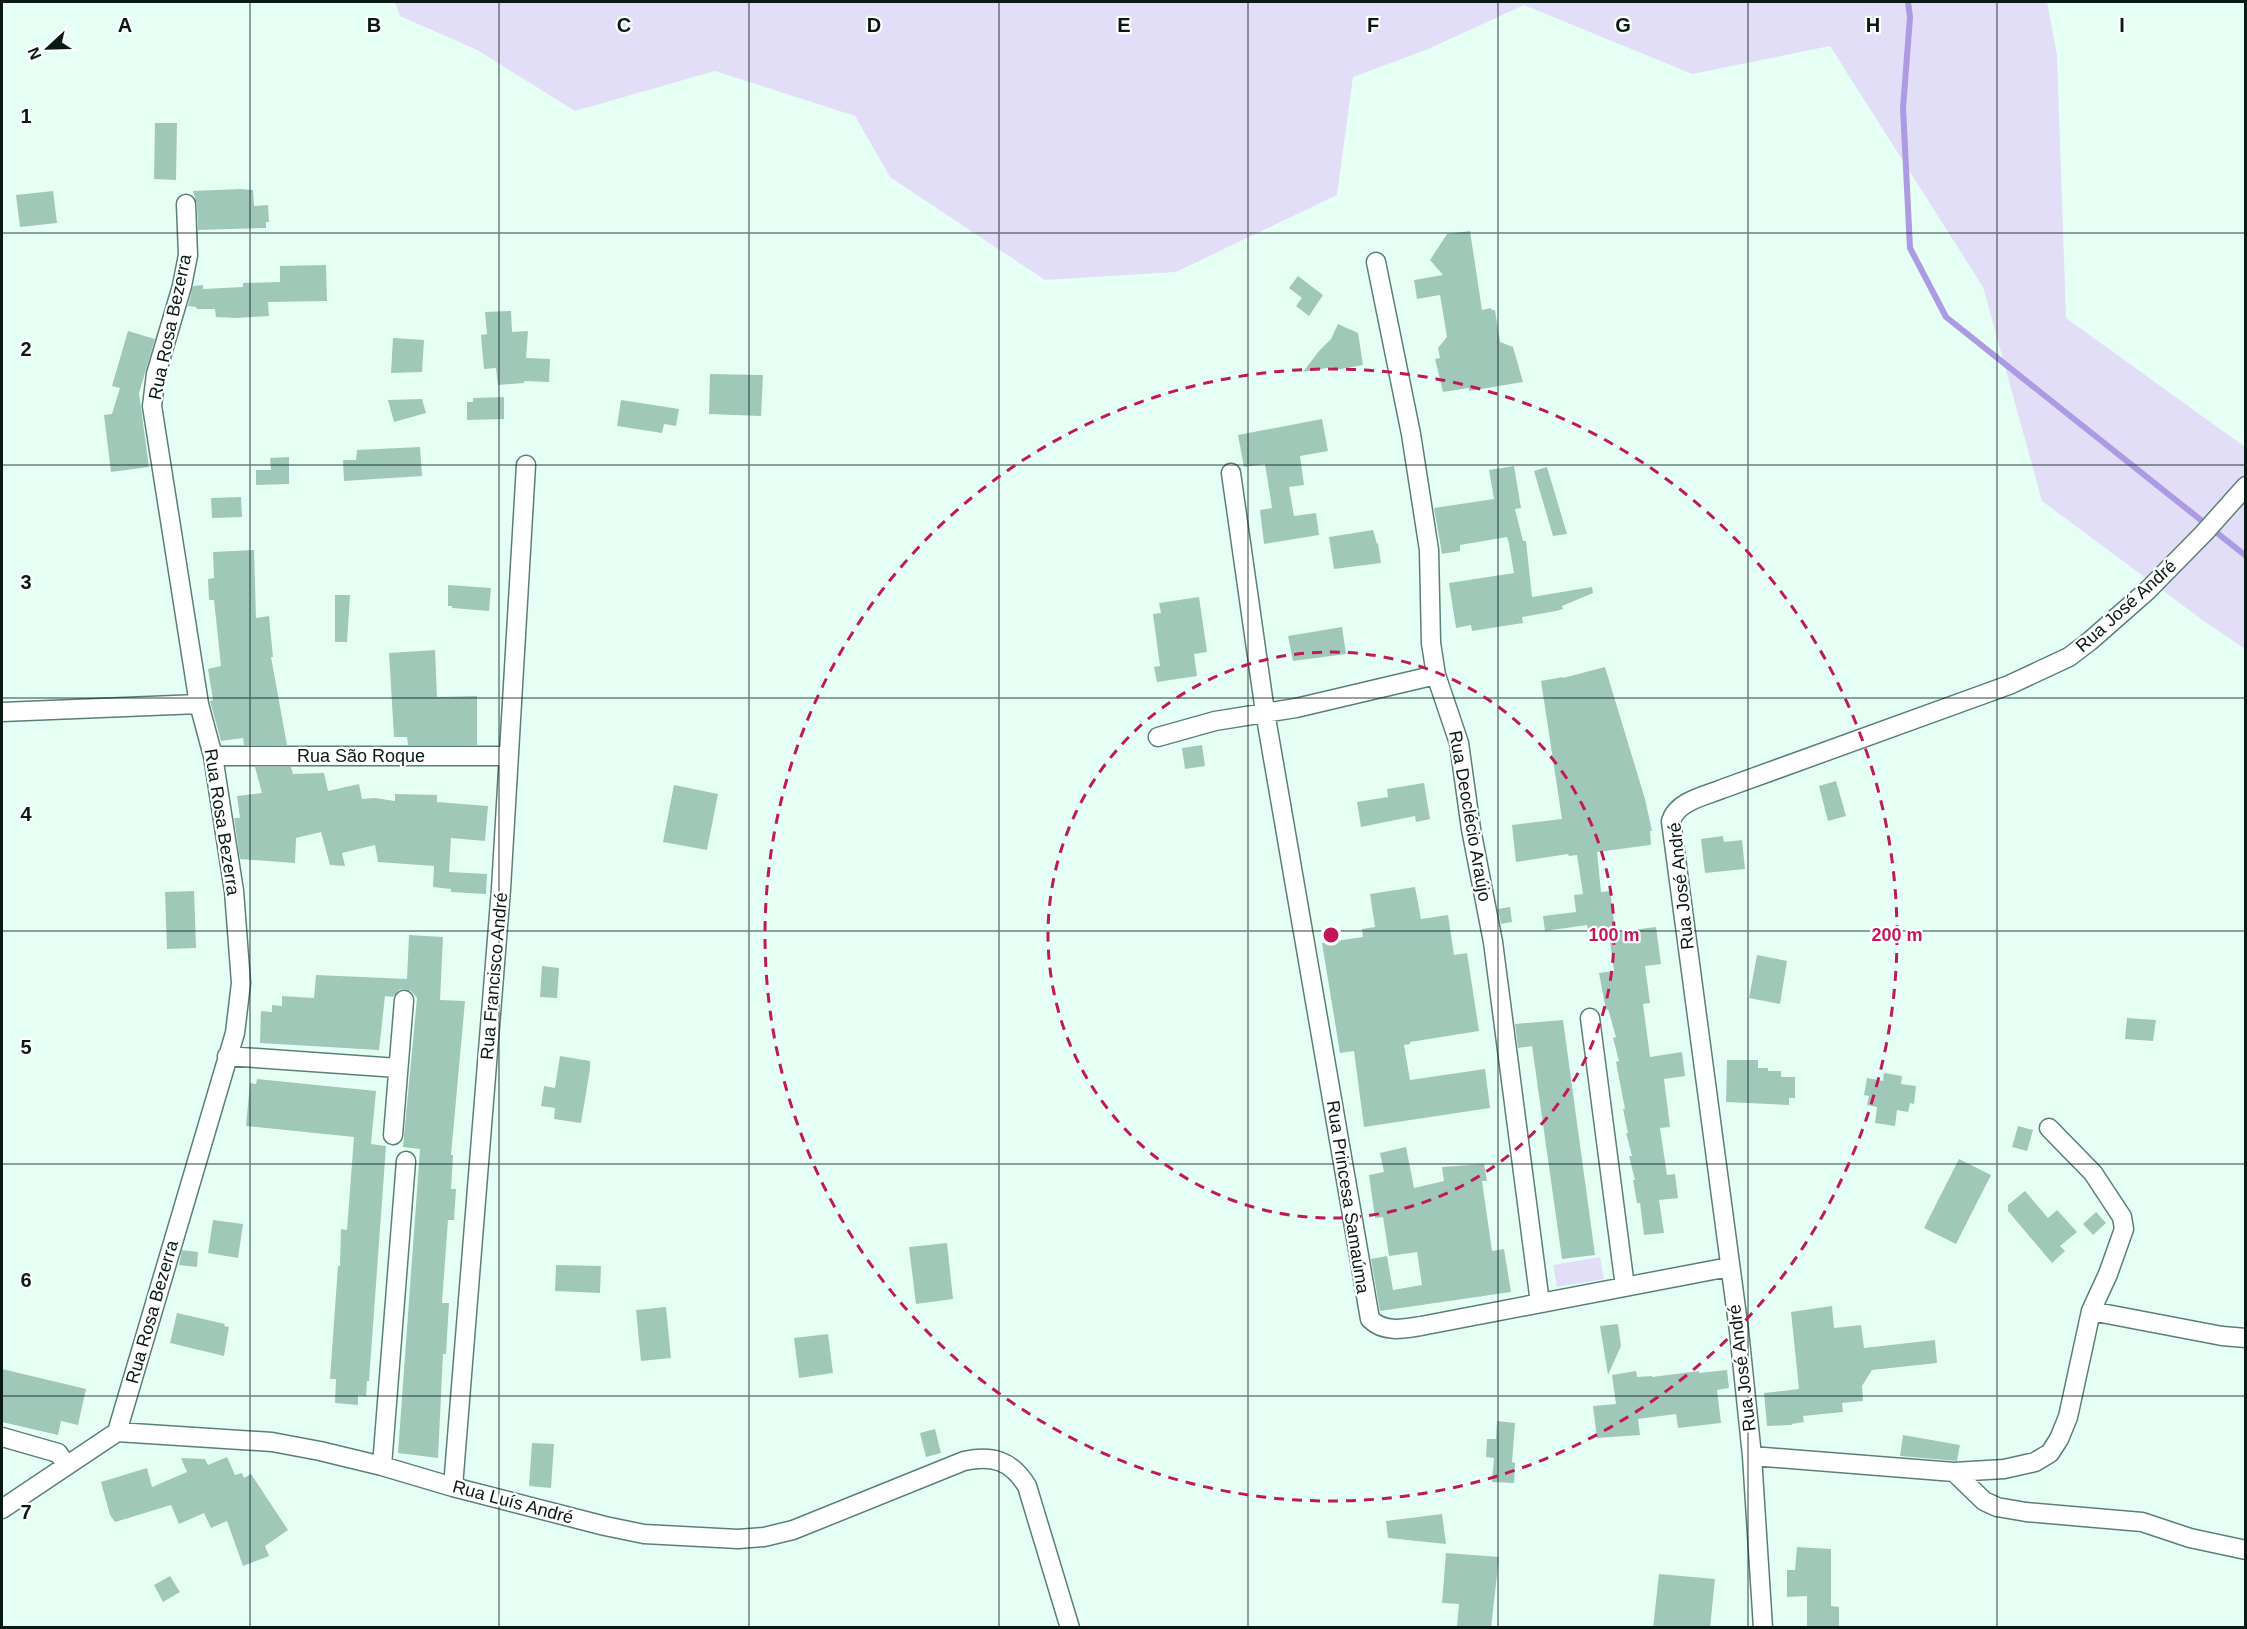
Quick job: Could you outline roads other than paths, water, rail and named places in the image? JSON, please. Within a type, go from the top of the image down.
[{"type":"street","name":"Rua Rosa Bezerra","points":[[117,1432],[227,1056],[238,1016],[242,983],[234,891],[213,756],[199,704],[152,406],[156,374],[182,286],[188,255],[186,204]]},
{"type":"street","name":"Rua Deoclécio Araújo","points":[[1376,262],[1411,434],[1429,550],[1431,643],[1436,675],[1459,743],[1471,829],[1493,942],[1540,1303]]},
{"type":"street","name":"Rua Francisco André","points":[[453,1487],[500,901],[526,465]]},
{"type":"street","name":"Rua Princesa Samaúma","points":[[1231,473],[1265,712],[1370,1319],[1377,1326],[1401,1329],[1729,1267]]},
{"type":"street","name":"Rua José André","points":[[1763,1628],[1752,1456],[1739,1331],[1671,821],[1674,813],[1681,806],[1722,789],[2009,685],[2069,657],[2090,642],[2148,590],[2192,546],[2246,486]]},
{"type":"street","points":[[1158,737],[1215,721],[1347,697],[1436,675]]},
{"type":"street","points":[[2,712],[199,704]]},
{"type":"street","name":"Rua São Roque","points":[[213,756],[508,756]]},
{"type":"street","points":[[393,1135],[404,1000]]},
{"type":"street","points":[[1590,1018],[1625,1287]]},
{"type":"street","points":[[227,1056],[398,1068]]},
{"type":"street","points":[[1752,1456],[1954,1472],[2004,1469],[2035,1462],[2050,1453],[2068,1417],[2091,1311],[2124,1229],[2122,1217],[2093,1173],[2049,1128]]},
{"type":"street","points":[[382,1466],[406,1161]]},
{"type":"street","points":[[2091,1311],[2222,1336],[2246,1338]]},
{"type":"street","points":[[2,1509],[117,1432]]},
{"type":"street","name":"Rua Luís André","points":[[117,1432],[272,1442],[382,1466],[604,1526],[644,1534],[712,1539],[764,1537],[793,1530],[963,1461],[979,1458],[992,1459],[1018,1472],[1027,1486],[1070,1628]]},
{"type":"street","points":[[2,1437],[58,1453],[66,1464]]},
{"type":"street","points":[[1954,1472],[1984,1501],[1996,1507],[2026,1512],[2142,1522],[2190,1538],[2246,1550]]},
{"type":"waterway","points":[[1908,2],[1910,17],[1903,108],[1910,248],[1946,317],[2246,556]]}]
